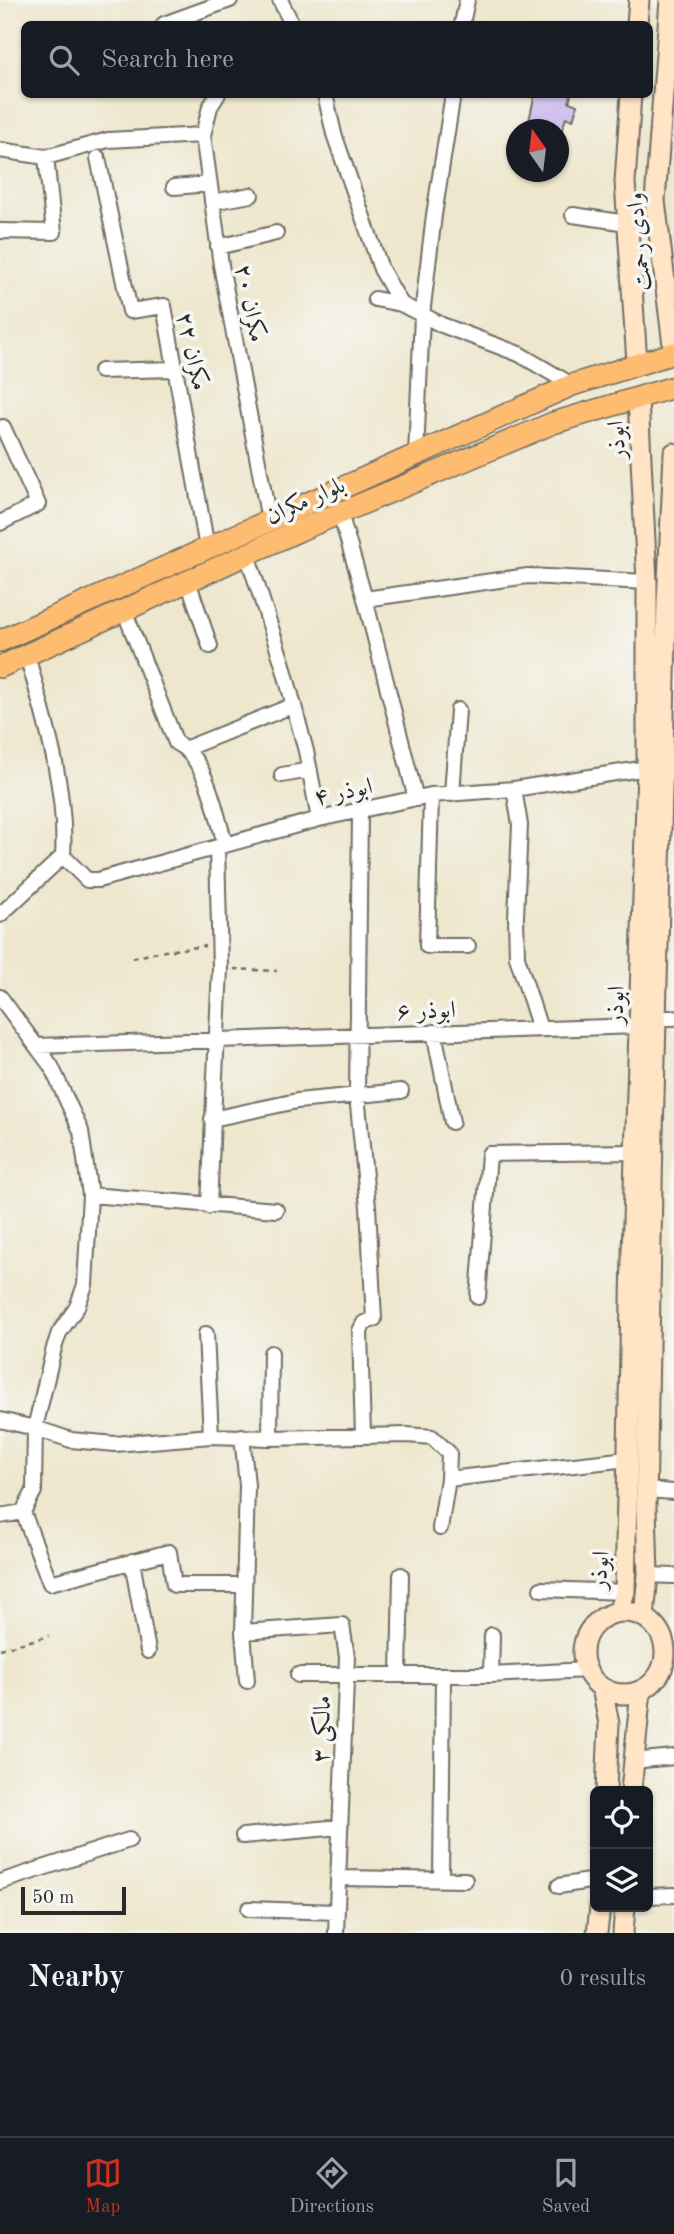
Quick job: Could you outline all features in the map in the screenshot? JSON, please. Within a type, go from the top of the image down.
[{"type":"main road","points":[[637,21],[639,0]]},
{"type":"main road","name":"وادی رحمت","points":[[671,11],[655,201],[674,353]]},
{"type":"main road","name":"وادی رحمت","points":[[631,98],[625,182],[637,363]]},
{"type":"main road","points":[[0,641],[572,385],[674,353]]},
{"type":"main road","points":[[637,363],[638,398]]},
{"type":"main road","name":"بلوار مکران","points":[[0,667],[247,554],[553,423],[674,387]]},
{"type":"main road","name":"ابوذر","points":[[618,1612],[625,1592],[635,1152],[666,946],[656,662],[647,582],[638,398]]},
{"type":"main road","name":"ابوذر","points":[[644,1617],[648,1574],[646,1490],[656,1021],[647,768],[656,662],[671,603],[674,453]]},
{"type":"main road","points":[[618,1612],[644,1617],[654,1625],[661,1636],[664,1661],[660,1673],[641,1690],[615,1693],[602,1688],[587,1670],[582,1652],[585,1638],[593,1626],[604,1617],[618,1612]]},
{"type":"main road","points":[[602,1688],[609,1724],[606,1786]]},
{"type":"main road","points":[[631,1786],[641,1690]]},
{"type":"main road","points":[[597,1933],[599,1912]]},
{"type":"main road","points":[[623,1933],[625,1912]]},
{"type":"street","points":[[172,21],[230,0]]},
{"type":"street","points":[[280,0],[290,21]]},
{"type":"street","points":[[463,21],[467,0]]},
{"type":"street","name":"مکران ۲۰","points":[[216,98],[210,107],[203,135],[209,184],[218,247],[269,520]]},
{"type":"street","points":[[326,98],[334,134],[381,269],[401,304]]},
{"type":"street","points":[[416,455],[422,314],[452,98]]},
{"type":"street","points":[[0,150],[46,156],[108,140],[203,135]]},
{"type":"street","points":[[0,231],[54,232],[46,156]]},
{"type":"street","name":"مکران ۲۲","points":[[98,158],[130,311],[164,306],[206,548]]},
{"type":"street","points":[[174,187],[209,184]]},
{"type":"street","points":[[212,202],[250,195]]},
{"type":"street","points":[[573,215],[627,223]]},
{"type":"street","points":[[218,247],[276,233]]},
{"type":"street","points":[[375,299],[401,304],[442,325],[519,354],[572,385]]},
{"type":"street","points":[[101,371],[175,369]]},
{"type":"street","points":[[0,523],[38,504],[3,427]]},
{"type":"street","points":[[340,513],[416,799]]},
{"type":"street","points":[[247,554],[284,665],[310,769],[319,819]]},
{"type":"street","points":[[365,599],[528,576],[647,582]]},
{"type":"street","points":[[188,581],[210,646]]},
{"type":"street","points":[[124,610],[176,743],[187,748],[206,779],[221,846],[220,968],[209,1206]]},
{"type":"street","points":[[0,915],[63,856],[65,828],[50,734],[27,655]]},
{"type":"street","points":[[187,748],[294,705]]},
{"type":"street","points":[[452,794],[458,710]]},
{"type":"street","name":"ابوذر ۴","points":[[63,856],[87,880],[98,880],[319,819],[431,795],[514,789],[647,768]]},
{"type":"street","points":[[282,775],[310,769]]},
{"type":"street","points":[[514,789],[520,825],[517,957],[540,1029]]},
{"type":"street","points":[[431,795],[427,946],[468,946]]},
{"type":"street","points":[[360,811],[357,1095],[368,1207],[374,1319],[364,1323],[360,1331],[363,1436]]},
{"type":"street","points":[[0,996],[51,1066],[81,1131],[90,1195],[85,1285],[77,1307],[59,1333],[34,1428],[34,1491],[23,1512],[50,1583],[169,1552],[174,1585],[244,1585]]},
{"type":"street","name":"ابوذر ۶","points":[[36,1046],[540,1029],[656,1021]]},
{"type":"street","points":[[433,1032],[452,1122]]},
{"type":"street","points":[[212,1119],[297,1101],[401,1091]]},
{"type":"street","points":[[478,1297],[489,1154],[635,1152]]},
{"type":"street","points":[[90,1195],[276,1210]]},
{"type":"street","points":[[206,1334],[211,1436]]},
{"type":"street","points":[[270,1438],[271,1353]]},
{"type":"street","points":[[0,1420],[71,1440],[115,1444],[211,1436],[432,1437],[449,1453],[448,1479],[440,1528]]},
{"type":"street","points":[[242,1436],[247,1485],[243,1632],[247,1681]]},
{"type":"street","points":[[448,1479],[628,1459]]},
{"type":"street","points":[[646,1490],[674,1492]]},
{"type":"street","points":[[0,1516],[23,1512]]},
{"type":"street","points":[[132,1561],[148,1651]]},
{"type":"street","points":[[648,1574],[674,1576]]},
{"type":"street","points":[[399,1675],[401,1575]]},
{"type":"street","points":[[541,1589],[625,1592]]},
{"type":"street","name":"مالکی ۳","points":[[243,1632],[342,1625],[347,1657],[335,1933]]},
{"type":"street","points":[[491,1675],[492,1635]]},
{"type":"street","points":[[298,1675],[491,1675],[587,1670]]},
{"type":"street","points":[[442,1880],[443,1675]]},
{"type":"street","points":[[633,1761],[674,1757]]},
{"type":"street","points":[[243,1836],[340,1827]]},
{"type":"street","points":[[0,1882],[129,1840]]},
{"type":"street","points":[[338,1878],[465,1880]]},
{"type":"street","points":[[559,1886],[590,1881]]},
{"type":"street","points":[[653,1896],[674,1895]]},
{"type":"street","points":[[249,1909],[337,1912]]},
{"type":"path","points":[[133,958],[158,952],[219,945]]},
{"type":"path","points":[[220,968],[276,971]]},
{"type":"path","points":[[0,1649],[49,1636]]},
{"type":"building","points":[[534,98],[570,98],[569,102],[577,105],[573,120],[566,117],[529,119]]}]
